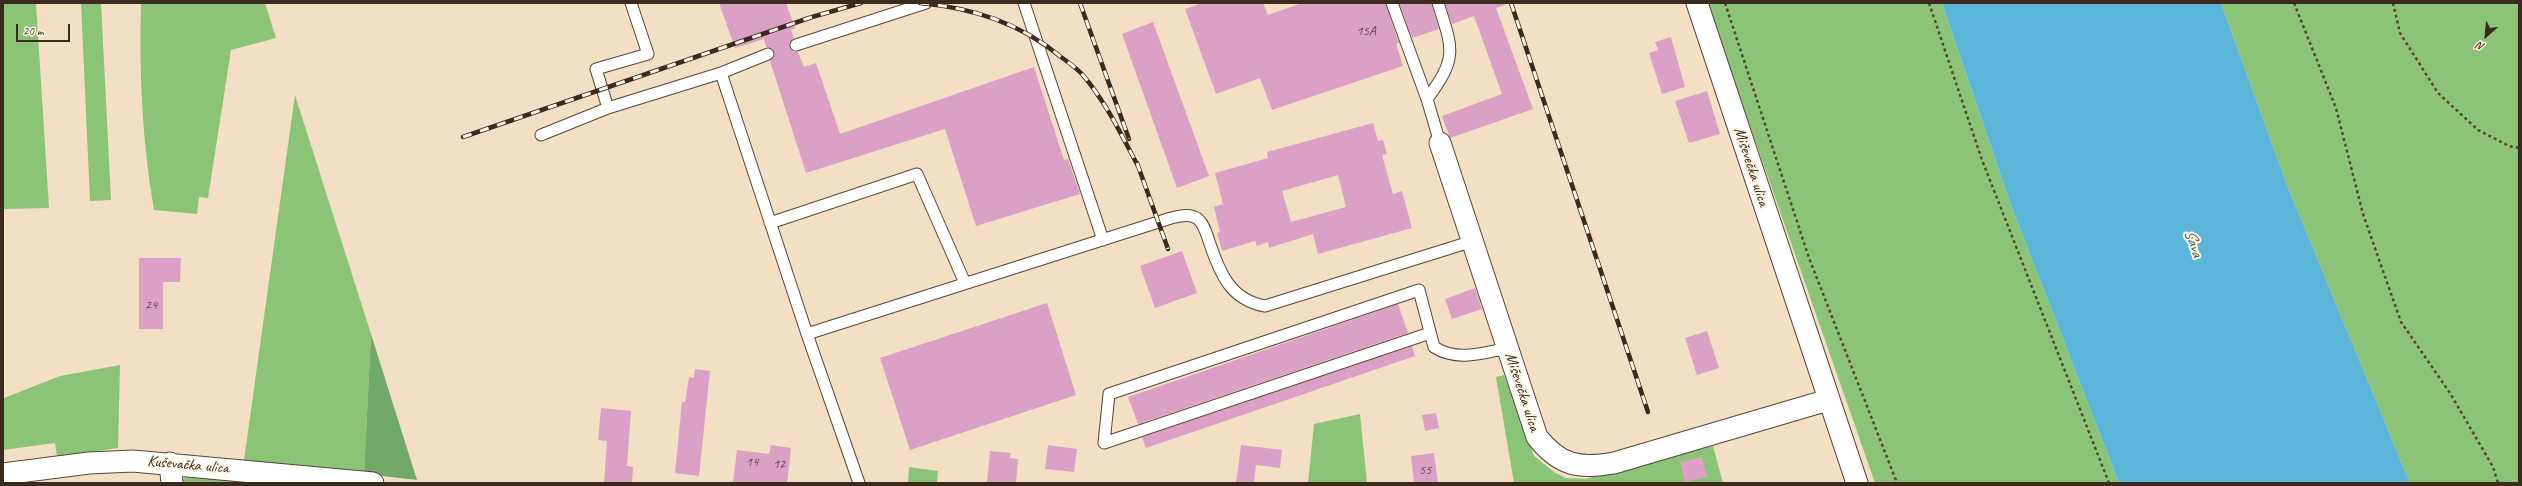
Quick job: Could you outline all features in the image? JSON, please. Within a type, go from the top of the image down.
[{"type":"street","name":"Miševečka ulica","points":[[1697,3],[1828,400],[1857,483]]},
{"type":"street","name":"Miševečka ulica","points":[[1440,143],[1537,437],[1554,456],[1575,465],[1591,467],[1614,463],[1828,400]]},
{"type":"street","name":"Kuševačka ulica","points":[[3,474],[111,461],[171,473],[373,483]]},
{"type":"lane","points":[[608,108],[596,69],[648,54],[631,3]]},
{"type":"lane","points":[[796,45],[926,3]]},
{"type":"lane","points":[[1024,3],[1103,240]]},
{"type":"lane","points":[[1392,3],[1427,99],[1440,143]]},
{"type":"lane","points":[[1427,99],[1441,80],[1449,61],[1451,43],[1438,3]]},
{"type":"lane","points":[[540,135],[608,108],[721,73],[768,54]]},
{"type":"lane","points":[[721,73],[807,334],[859,483]]},
{"type":"lane","points":[[770,223],[917,174],[965,283]]},
{"type":"lane","points":[[807,334],[1171,218],[1188,215],[1197,218],[1203,226],[1222,273],[1234,292],[1245,300],[1265,306],[1473,241]]},
{"type":"lane","points":[[1430,333],[1104,443],[1109,394],[1419,290],[1434,347],[1450,355],[1479,354],[1508,348]]},
{"type":"path","points":[[1725,3],[1809,258],[1897,483]]},
{"type":"path","points":[[1929,3],[1982,160],[2110,483]]},
{"type":"path","points":[[2294,3],[2336,108],[2363,214],[2401,322],[2450,393],[2493,467],[2498,483]]},
{"type":"path","points":[[2393,3],[2400,33],[2438,93],[2478,130],[2509,146],[2519,148]]},
{"type":"green space","points":[[3,3],[36,3],[49,208],[3,209]]},
{"type":"green space","points":[[81,3],[101,3],[111,200],[90,201]]},
{"type":"green space","points":[[141,3],[265,3],[276,38],[231,50],[208,198],[199,197],[197,214],[154,210],[142,106],[140,55]]},
{"type":"green space","points":[[1707,3],[1942,3],[2011,205],[2119,483],[1875,483]]},
{"type":"green space","points":[[2221,3],[2519,3],[2519,483],[2410,483],[2287,185]]},
{"type":"green space","points":[[295,95],[371,334],[364,474],[244,460]]},
{"type":"green space","points":[[371,334],[417,480],[364,474]]},
{"type":"green space","points":[[120,365],[118,448],[57,457],[55,443],[3,450],[4,398],[60,376]]},
{"type":"green space","points":[[1504,375],[1534,456],[1554,472],[1566,478],[1585,479],[1713,446],[1723,483],[1514,483],[1496,377]]},
{"type":"green space","points":[[1360,414],[1367,483],[1308,483],[1314,424]]},
{"type":"green space","points":[[909,467],[938,471],[937,483],[908,483]]},
{"type":"green space","points":[[187,475],[296,483],[180,483]]},
{"type":"water","name":"Sava","points":[[1942,3],[2221,3],[2287,185],[2410,483],[2119,483],[2011,205]]},
{"type":"building","points":[[719,3],[786,3],[795,28],[791,30],[794,38],[789,43],[790,48],[794,52],[798,52],[804,67],[816,63],[840,134],[1034,67],[1064,160],[1068,159],[1080,194],[976,226],[945,129],[806,173],[770,61],[775,55],[774,51],[766,47],[764,39],[735,48]]},
{"type":"building","points":[[1202,3],[1263,3],[1268,15],[1302,3],[1385,3],[1399,43],[1396,44],[1403,66],[1272,110],[1260,78],[1216,94],[1185,9]]},
{"type":"building","points":[[1399,3],[1431,3],[1439,29],[1412,38]]},
{"type":"building","points":[[1445,3],[1505,3],[1505,5],[1496,8],[1533,109],[1450,138],[1442,116],[1502,94],[1474,16],[1452,24]]},
{"type":"building","points":[[1153,22],[1209,176],[1177,188],[1122,34]]},
{"type":"building","points":[[1671,37],[1685,87],[1662,94],[1649,53],[1658,50],[1655,42]]},
{"type":"building","points":[[1707,91],[1720,134],[1689,143],[1675,101]]},
{"type":"building","points":[[1373,123],[1378,141],[1383,140],[1387,154],[1382,155],[1393,194],[1402,191],[1412,228],[1318,254],[1313,234],[1269,248],[1268,242],[1257,246],[1255,241],[1222,251],[1217,233],[1220,232],[1214,207],[1223,204],[1215,173],[1268,158],[1267,152]],"holes":[[[1338,175],[1346,207],[1291,222],[1282,191]]]},
{"type":"building","points":[[1182,251],[1197,293],[1155,308],[1140,266]]},
{"type":"building","points":[[139,258],[181,258],[180,282],[163,282],[163,329],[139,329]]},
{"type":"building","points":[[1475,288],[1482,309],[1452,319],[1445,299]]},
{"type":"building","points":[[1047,303],[1076,395],[910,450],[880,358]]},
{"type":"building","points":[[1398,304],[1408,333],[1138,424],[1128,397]]},
{"type":"building","points":[[1707,331],[1719,368],[1697,375],[1685,338]]},
{"type":"building","points":[[1412,346],[1415,356],[1146,448],[1142,437]]},
{"type":"building","points":[[695,369],[710,371],[699,476],[675,473],[682,402],[685,402],[689,377],[694,378]]},
{"type":"building","points":[[601,408],[631,411],[627,466],[633,467],[632,483],[604,483],[607,441],[598,440]]},
{"type":"building","points":[[1436,413],[1439,428],[1425,431],[1422,415]]},
{"type":"building","points":[[771,445],[791,448],[787,483],[733,483],[737,450],[769,454]]},
{"type":"building","points":[[1048,445],[1077,449],[1074,472],[1045,469]]},
{"type":"building","points":[[1241,445],[1282,450],[1280,468],[1256,465],[1254,483],[1236,483]]},
{"type":"building","points":[[990,451],[1011,453],[1010,458],[1018,459],[1016,483],[987,483]]},
{"type":"building","points":[[1434,453],[1438,483],[1414,483],[1411,456]]},
{"type":"building","points":[[1702,457],[1707,477],[1685,482],[1680,462]]},
{"type":"railway","points":[[463,137],[812,17],[861,3]]},
{"type":"railway","points":[[920,3],[940,5],[977,13],[1012,26],[1045,45],[1075,67],[1099,96],[1139,168]]},
{"type":"railway","points":[[1080,3],[1129,139]]},
{"type":"railway","points":[[1511,3],[1648,412]]},
{"type":"railway","points":[[1137,163],[1168,249]]}]
